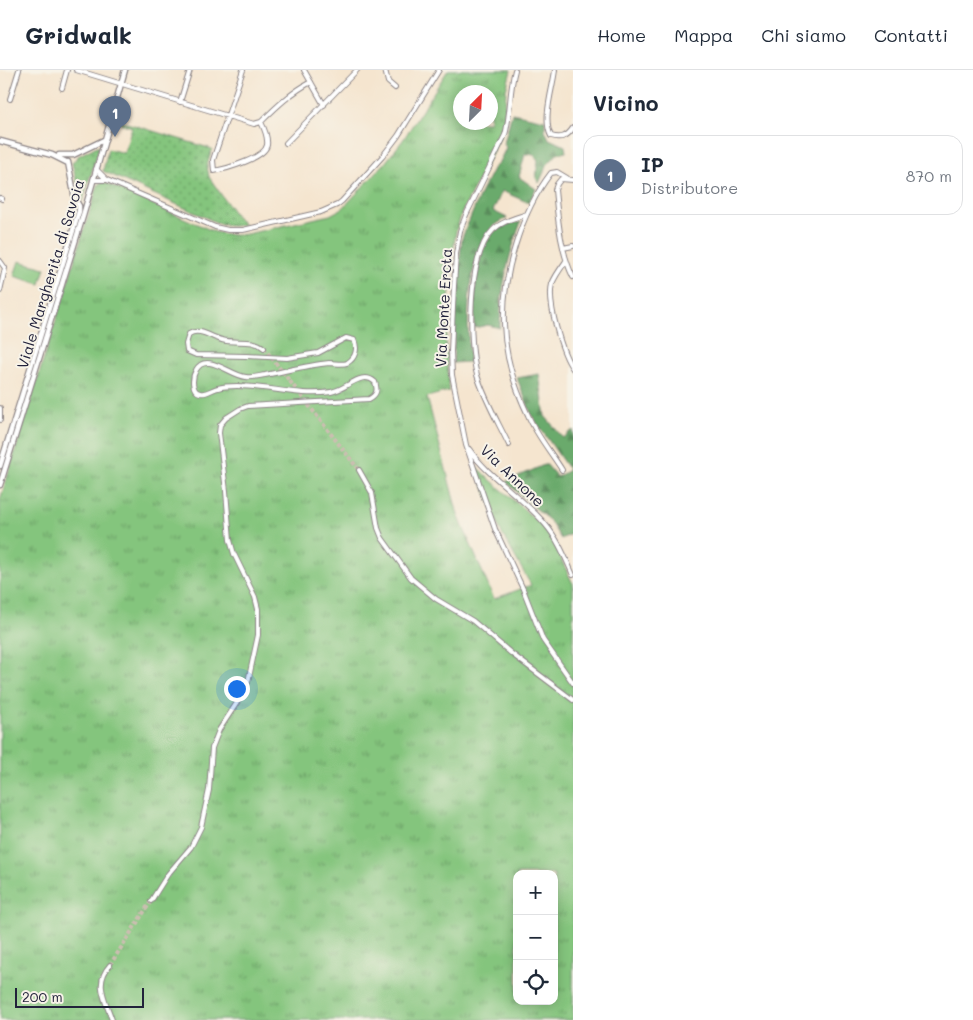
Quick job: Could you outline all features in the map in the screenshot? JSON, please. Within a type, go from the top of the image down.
[{"type":"street","points":[[10,99],[18,70]]},
{"type":"street","points":[[62,88],[67,70]]},
{"type":"street","points":[[76,70],[254,124],[261,122],[296,90],[311,82]]},
{"type":"street","name":"Viale Margherita di Savoia","points":[[0,485],[125,70]]},
{"type":"street","points":[[180,102],[190,70]]},
{"type":"street","points":[[243,70],[213,160],[214,171],[252,159],[263,153],[267,146],[265,131],[261,122]]},
{"type":"street","points":[[304,70],[324,104]]},
{"type":"street","points":[[286,143],[357,70]]},
{"type":"street","points":[[385,70],[388,82],[395,88]]},
{"type":"street","points":[[96,169],[107,180],[216,227],[228,230],[243,230],[329,209],[342,201],[389,149],[403,130],[439,70]]},
{"type":"street","name":"Via Monte Ercta","points":[[515,70],[510,88],[505,135],[460,231],[456,254],[451,365],[453,387],[466,445],[495,530],[523,589],[544,640],[573,683]]},
{"type":"street","points":[[556,70],[549,109],[548,130],[551,136],[558,138],[565,137],[573,128]]},
{"type":"street","points":[[0,141],[52,155],[68,163]]},
{"type":"street","points":[[52,155],[72,155],[102,142]]},
{"type":"street","points":[[72,155],[68,163],[75,199],[79,206],[86,204]]},
{"type":"street","points":[[562,470],[529,418],[516,386],[507,353],[504,324],[507,284],[518,239],[528,214],[551,173],[557,172],[573,180]]},
{"type":"street","points":[[566,178],[558,182],[555,190],[563,248],[573,277]]},
{"type":"street","points":[[93,180],[107,180]]},
{"type":"street","name":"Viale Margherita di Savoia","points":[[0,466],[80,209],[79,206]]},
{"type":"street","points":[[509,445],[489,404],[477,373],[472,340],[472,302],[477,265],[485,240],[501,224],[528,214]]},
{"type":"street","points":[[563,248],[573,246]]},
{"type":"street","points":[[0,261],[5,268],[0,291]]},
{"type":"street","points":[[566,261],[553,282],[551,297],[556,326],[573,369]]},
{"type":"street","points":[[151,901],[170,872],[191,847],[201,827],[209,790],[212,748],[219,730],[242,695],[248,682],[258,635],[258,609],[255,597],[234,554],[230,540],[219,439],[220,425],[231,414],[248,406],[369,399],[373,397],[377,390],[375,382],[369,377],[364,377],[344,389],[330,392],[316,393],[243,386],[219,387],[204,393],[198,393],[195,390],[193,384],[194,375],[198,367],[203,363],[213,364],[235,375],[248,378],[328,363],[344,364],[354,357],[356,346],[354,340],[346,338],[318,353],[287,358],[196,355],[187,351],[186,344],[189,334],[197,331],[220,340],[254,342],[264,348]]},
{"type":"street","points":[[0,408],[0,420]]},
{"type":"street","name":"Via Annone","points":[[466,445],[483,466],[544,522],[562,549],[573,574]]},
{"type":"street","points":[[359,470],[372,493],[376,519],[382,538],[411,578],[436,600],[473,621],[512,654],[573,700]]},
{"type":"street","points":[[110,964],[104,971],[101,981],[112,1020]]},
{"type":"green space","points":[[448,70],[511,70],[506,90],[504,122],[499,139],[462,212],[456,231],[446,344],[449,391],[427,397],[458,515],[494,599],[531,585],[501,532],[476,467],[536,520],[550,535],[573,584],[573,1020],[0,1020],[0,500],[97,188],[103,182],[215,232],[233,235],[247,234],[330,215],[343,208],[385,163],[403,140]]},
{"type":"green space","points":[[512,113],[545,120],[545,130],[549,139],[565,146],[566,152],[557,154],[547,165],[539,183],[536,178],[538,160],[534,155],[525,154],[519,177],[536,189],[529,203],[502,191],[493,211],[507,218],[494,226],[484,238],[478,251],[472,276],[468,313],[470,362],[453,363],[456,295],[462,238],[481,192],[506,148],[504,143]]},
{"type":"green space","points":[[117,120],[212,149],[207,166],[209,177],[238,219],[245,225],[232,226],[220,224],[103,171],[108,149],[124,153],[132,127],[116,122]]},
{"type":"green space","points":[[97,146],[99,148],[83,200],[81,201],[72,163],[78,156]]},
{"type":"green space","points":[[521,222],[506,274],[501,301],[500,328],[488,325],[474,328],[477,272],[486,244],[502,226]]},
{"type":"green space","points":[[19,261],[45,268],[40,284],[14,276]]},
{"type":"green space","points":[[539,374],[545,416],[563,438],[573,430],[573,533],[561,539],[549,520],[506,482],[546,464],[557,477],[569,470],[532,416],[517,378]]},
{"type":"tunnel","points":[[264,348],[359,470]]},
{"type":"tunnel","points":[[110,965],[151,901]]},
{"type":"place","name":"IP","points":[[115,137]]}]
